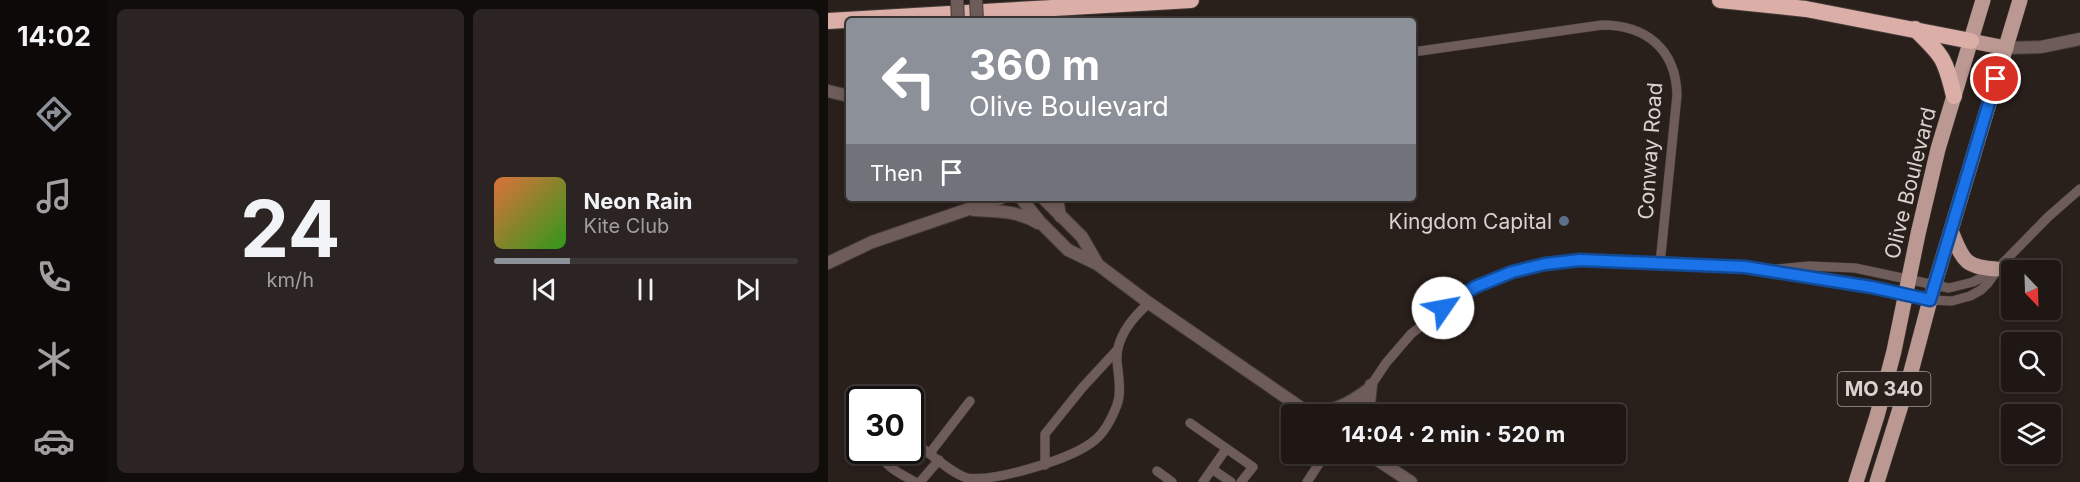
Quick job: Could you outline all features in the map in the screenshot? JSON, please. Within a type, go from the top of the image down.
[{"type":"highway","points":[[880,18],[1191,0]]},
{"type":"highway","points":[[1720,0],[1806,9],[1971,40]]},
{"type":"highway","points":[[828,21],[846,20]]},
{"type":"highway","points":[[1915,29],[1939,52],[1946,63],[1954,96]]},
{"type":"main road","name":"Olive Boulevard","points":[[1856,482],[1886,384],[1929,184],[1983,0]]},
{"type":"main road","name":"MO 340","points":[[1877,482],[2020,0]]},
{"type":"main road","points":[[1971,40],[2006,48]]},
{"type":"main road","points":[[1951,231],[1959,251],[1970,265],[1982,269],[1996,269]]},
{"type":"street","points":[[957,0],[958,18]]},
{"type":"street","points":[[976,0],[977,18]]},
{"type":"street","name":"Conway Road","points":[[1416,52],[1602,26],[1626,27],[1652,38],[1667,58],[1677,80],[1660,264]]},
{"type":"street","points":[[2006,48],[2041,47],[2080,39]]},
{"type":"street","points":[[828,91],[846,95]]},
{"type":"street","points":[[1768,270],[1839,266],[1909,279],[1952,301],[1970,296],[1988,283],[1996,269],[2080,189]]},
{"type":"street","points":[[967,210],[977,201]]},
{"type":"street","points":[[828,263],[872,242],[992,201]]},
{"type":"street","points":[[1024,201],[1046,228],[1068,250],[1097,264],[1149,303],[1295,404]]},
{"type":"street","points":[[1046,201],[1082,237],[1097,264]]},
{"type":"street","points":[[1058,201],[1060,216]]},
{"type":"street","points":[[967,210],[1006,211],[1028,217],[1046,228]]},
{"type":"street","points":[[1359,404],[1386,363],[1411,334],[1459,297],[1494,278],[1529,267],[1563,261],[1600,261],[1745,267],[1906,295],[1965,285],[1996,269]]},
{"type":"street","points":[[1046,465],[1045,434],[1082,388],[1117,350],[1133,318],[1149,303]]},
{"type":"street","points":[[924,449],[965,477],[979,480],[989,480],[1046,465],[1074,454],[1096,439],[1110,422],[1118,403],[1120,382],[1117,350]]},
{"type":"street","points":[[1349,404],[1370,387]]},
{"type":"street","points":[[1369,404],[1370,387]]},
{"type":"street","points":[[930,453],[970,401]]},
{"type":"street","points":[[1190,423],[1253,467],[1241,482]]},
{"type":"street","points":[[1203,482],[1226,449]]},
{"type":"street","points":[[920,482],[939,460]]},
{"type":"street","points":[[886,464],[915,482]]},
{"type":"street","points":[[1307,482],[1319,464]]},
{"type":"street","points":[[1386,464],[1411,482]]},
{"type":"street","points":[[1212,469],[1232,482]]},
{"type":"street","points":[[1157,471],[1172,482]]},
{"type":"place","name":"Kingdom Capital","points":[[1564,221]]},
{"type":"route","points":[[1443,308],[1475,287],[1494,278],[1529,267],[1580,260],[1745,267],[1871,287],[1930,300],[1996,79]]}]
